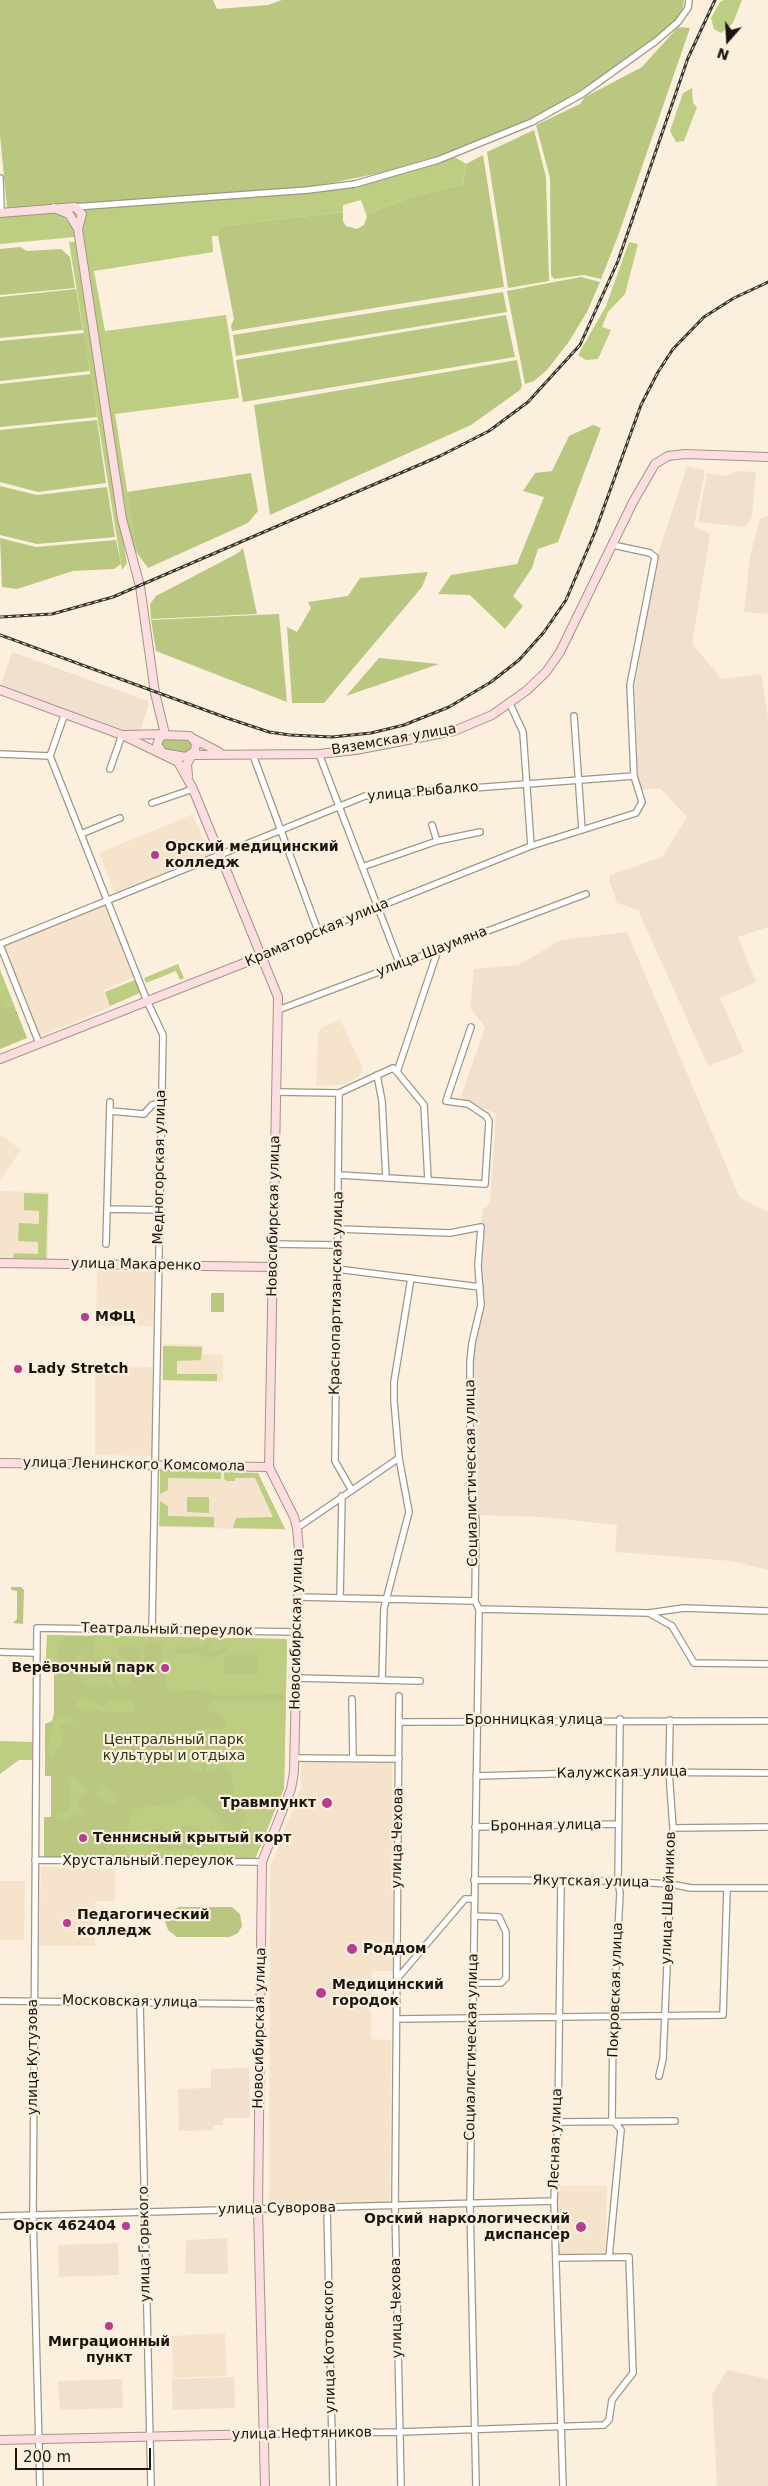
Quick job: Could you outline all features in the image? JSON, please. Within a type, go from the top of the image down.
[{"type":"main road","points":[[1,212],[72,207],[78,209],[82,214],[78,229]]},
{"type":"main road","points":[[54,208],[69,214],[78,229],[122,520],[140,586],[155,693],[165,734]]},
{"type":"main road","name":"Вяземская улица","points":[[230,754],[319,754],[356,750],[454,731],[492,716],[510,704],[546,672],[560,652],[632,502],[656,464],[668,456],[685,454],[768,457]]},
{"type":"main road","points":[[0,690],[122,735],[163,753],[184,757],[230,754]]},
{"type":"main road","points":[[165,734],[157,742],[158,749],[179,764],[193,789]]},
{"type":"main road","points":[[122,735],[186,735],[210,749],[230,754]]},
{"type":"main road","points":[[193,738],[196,747],[187,770],[193,789]]},
{"type":"main road","name":"Новосибирская улица","points":[[193,789],[278,997],[269,1467],[298,1528],[298,1597],[295,1758],[291,1789],[262,1862],[258,2209],[265,2486]]},
{"type":"main road","name":"Краматорская улица","points":[[0,1058],[262,956]]},
{"type":"main road","name":"улица Макаренко","points":[[0,1263],[272,1267]]},
{"type":"main road","name":"улица Ленинского Комсомола","points":[[0,1463],[269,1467]]},
{"type":"main road","name":"улица Нефтяников","points":[[0,2440],[263,2434]]},
{"type":"street","points":[[72,207],[308,190],[355,184],[438,160],[532,122],[582,94],[649,47],[678,22],[688,8],[689,0]]},
{"type":"street","points":[[0,178],[1,212]]},
{"type":"street","points":[[613,545],[650,554],[655,557],[630,685],[634,776]]},
{"type":"street","points":[[510,704],[523,732],[531,846]]},
{"type":"street","points":[[0,754],[50,756],[65,713]]},
{"type":"street","points":[[574,716],[582,830]]},
{"type":"street","points":[[110,769],[122,735]]},
{"type":"street","points":[[319,754],[337,806],[400,964]]},
{"type":"street","points":[[253,755],[318,931]]},
{"type":"street","name":"Медногорская улица","points":[[50,756],[147,1001],[163,1035],[152,1630]]},
{"type":"street","name":"улица Рыбалко","points":[[0,944],[364,796],[634,776]]},
{"type":"street","name":"Краматорская улица","points":[[262,956],[318,931],[531,846],[636,813],[642,802],[634,776]]},
{"type":"street","points":[[152,803],[193,789]]},
{"type":"street","points":[[81,834],[120,818]]},
{"type":"street","points":[[432,825],[437,842]]},
{"type":"street","points":[[362,867],[437,842],[480,832]]},
{"type":"street","name":"улица Шаумяна","points":[[278,1010],[586,894]]},
{"type":"street","points":[[0,944],[39,1043]]},
{"type":"street","points":[[397,1072],[438,950]]},
{"type":"street","points":[[340,1176],[485,1184],[489,1121],[486,1116],[468,1104],[446,1101],[471,1027]]},
{"type":"street","points":[[277,1092],[339,1093],[393,1068],[424,1105],[428,1180]]},
{"type":"street","points":[[378,1075],[382,1101],[386,1178]]},
{"type":"street","name":"Краснопартизанская улица","points":[[339,1093],[340,1176],[337,1245],[335,1461],[351,1489]]},
{"type":"street","points":[[106,1244],[110,1102]]},
{"type":"street","points":[[110,1111],[144,1114],[146,1108],[161,1103]]},
{"type":"street","points":[[108,1209],[161,1210]]},
{"type":"street","name":"Социалистическая улица","points":[[338,1230],[450,1233],[481,1227],[478,1266],[481,1304],[470,1362],[470,1491],[476,1519],[475,1601]]},
{"type":"street","points":[[273,1244],[337,1245]]},
{"type":"street","points":[[337,1269],[480,1287]]},
{"type":"street","points":[[382,1680],[384,1608],[409,1512],[399,1458],[394,1414],[394,1382],[411,1278]]},
{"type":"street","points":[[298,1528],[351,1489],[399,1458]]},
{"type":"street","points":[[340,1598],[342,1496]]},
{"type":"street","points":[[298,1597],[475,1601],[478,1609],[649,1613],[684,1608],[768,1611]]},
{"type":"street","name":"Социалистическая улица","points":[[476,2486],[470,2205],[478,1609]]},
{"type":"street","points":[[649,1613],[672,1626],[694,1663],[768,1664]]},
{"type":"street","name":"Театральный переулок","points":[[37,1628],[297,1632]]},
{"type":"street","name":"улица Кутузова","points":[[37,1628],[33,2215],[40,2486]]},
{"type":"street","points":[[0,1652],[36,1653]]},
{"type":"street","points":[[296,1678],[420,1681]]},
{"type":"street","name":"улица Чехова","points":[[398,1696],[395,2207],[401,2486]]},
{"type":"street","points":[[352,1699],[353,1758]]},
{"type":"street","name":"Бронницкая улица","points":[[399,1722],[477,1720],[768,1721]]},
{"type":"street","name":"Покровская улица","points":[[609,2257],[621,2130],[612,2119],[620,1893],[618,1881],[618,1824],[620,1720]]},
{"type":"street","name":"улица Швейников","points":[[659,2076],[663,2059],[672,1828],[670,1720]]},
{"type":"street","points":[[295,1758],[399,1759]]},
{"type":"street","name":"Калужская улица","points":[[476,1776],[619,1772],[768,1772]]},
{"type":"street","name":"Бронная улица","points":[[475,1827],[618,1824]]},
{"type":"street","points":[[672,1828],[768,1827]]},
{"type":"street","name":"Хрустальный переулок","points":[[35,1860],[262,1862]]},
{"type":"street","name":"Якутская улица","points":[[474,1880],[618,1881],[670,1884],[691,1888],[768,1888]]},
{"type":"street","name":"Лесная улица","points":[[561,1882],[558,2122],[554,2201],[562,2486]]},
{"type":"street","points":[[396,2019],[723,2015],[728,1889]]},
{"type":"street","points":[[396,1980],[465,1899],[474,1899]]},
{"type":"street","points":[[473,1983],[501,1983],[506,1978],[506,1932],[499,1917],[474,1916]]},
{"type":"street","name":"Московская улица","points":[[0,2001],[260,2004]]},
{"type":"street","name":"улица Горького","points":[[140,2002],[151,2486]]},
{"type":"street","points":[[558,2122],[675,2121]]},
{"type":"street","name":"улица Суворова","points":[[0,2216],[470,2205],[554,2201]]},
{"type":"street","name":"улица Котовского","points":[[327,2208],[333,2486]]},
{"type":"street","points":[[556,2258],[609,2257]]},
{"type":"street","name":"улица Нефтяников","points":[[263,2434],[400,2432],[604,2425],[609,2420],[612,2400],[633,2373],[629,2257],[609,2257]]},
{"type":"shaded area","points":[[687,466],[705,470],[694,526],[710,534],[692,644],[722,679],[761,674],[768,718],[768,927],[738,937],[756,982],[720,998],[744,1052],[708,1066],[638,910],[617,903],[609,879],[610,875],[662,857],[687,817],[660,788],[639,790],[635,685],[658,553]]},
{"type":"shaded area","points":[[736,471],[756,472],[752,517],[745,527],[698,522],[707,473],[727,476]]},
{"type":"shaded area","points":[[768,515],[768,614],[744,612],[750,556],[760,519]]},
{"type":"shaded area","points":[[12,652],[148,701],[148,707],[140,731],[125,730],[1,685]]},
{"type":"shaded area","name":"Орский медицинский колледж","points":[[193,814],[211,857],[116,895],[99,853]]},
{"type":"shaded area","points":[[106,904],[135,977],[104,990],[111,1007],[38,1037],[2,947]]},
{"type":"shaded area","points":[[627,932],[740,1198],[768,1212],[768,1570],[732,1561],[615,1552],[617,1525],[542,1517],[478,1515],[477,1452],[473,1442],[473,1354],[485,1303],[481,1266],[485,1228],[481,1223],[483,1209],[490,1202],[496,1114],[461,1097],[485,1027],[470,1008],[474,969],[518,965],[561,940]]},
{"type":"shaded area","points":[[340,1019],[363,1069],[359,1077],[341,1085],[316,1086],[318,1034],[321,1028]]},
{"type":"shaded area","points":[[0,1134],[21,1150],[0,1180]]},
{"type":"shaded area","points":[[0,1191],[49,1192],[48,1260],[0,1259]]},
{"type":"shaded area","points":[[97,1271],[154,1272],[153,1326],[96,1325]]},
{"type":"shaded area","points":[[163,1344],[203,1345],[203,1354],[223,1355],[223,1382],[162,1381]]},
{"type":"shaded area","points":[[95,1366],[152,1367],[152,1456],[95,1455]]},
{"type":"shaded area","points":[[160,1470],[258,1473],[286,1530],[159,1527]]},
{"type":"shaded area","name":"Медицинский городок","points":[[301,1761],[392,1761],[393,1971],[372,1971],[371,2039],[391,2040],[390,2202],[269,2203],[270,1868],[301,1787]]},
{"type":"shaded area","name":"Педагогический колледж","points":[[41,1867],[115,1869],[115,1901],[95,1901],[95,1946],[39,1946]]},
{"type":"shaded area","points":[[0,1881],[25,1881],[24,1940],[0,1940]]},
{"type":"shaded area","points":[[249,2068],[250,2118],[223,2118],[223,2125],[213,2125],[213,2130],[179,2131],[178,2089],[211,2088],[211,2069]]},
{"type":"shaded area","name":"Орский наркологический диспансер","points":[[558,2186],[607,2186],[605,2252],[557,2255],[555,2202]]},
{"type":"shaded area","points":[[227,2238],[228,2274],[185,2274],[186,2240]]},
{"type":"shaded area","points":[[118,2243],[119,2275],[59,2277],[58,2245]]},
{"type":"shaded area","points":[[225,2333],[227,2376],[173,2378],[172,2336]]},
{"type":"shaded area","points":[[727,2370],[768,2379],[768,2486],[717,2486],[712,2395]]},
{"type":"shaded area","points":[[234,2377],[235,2408],[173,2410],[172,2379]]},
{"type":"shaded area","points":[[122,2379],[123,2408],[60,2410],[58,2381]]},
{"type":"green space","points":[[0,0],[213,0],[217,9],[268,5],[282,0],[684,0],[682,14],[664,32],[616,68],[535,118],[458,150],[380,173],[306,188],[7,208],[0,135]]},
{"type":"green space","points":[[724,0],[742,0],[733,23],[721,33],[714,29],[711,18],[720,2]]},
{"type":"green space","points":[[678,27],[690,28],[618,236],[601,279],[584,275],[554,279],[551,275],[550,178],[536,125],[580,104],[585,97],[642,67]]},
{"type":"green space","points":[[692,88],[693,103],[697,107],[684,141],[676,142],[670,131],[683,93]]},
{"type":"green space","points":[[534,130],[546,177],[549,281],[508,288],[487,152]]},
{"type":"green space","points":[[483,155],[504,287],[232,331],[231,326],[234,319],[218,236],[221,226],[343,212],[343,221],[346,226],[357,229],[364,225],[367,217],[366,214],[417,195],[463,184],[466,164]]},
{"type":"green space","points":[[455,157],[466,164],[463,184],[417,195],[366,214],[361,200],[343,205],[343,212],[222,226],[218,236],[212,236],[213,252],[94,271],[105,331],[226,315],[239,398],[115,414],[137,553],[132,551],[80,228],[85,210],[350,187],[430,166]]},
{"type":"green space","points":[[58,211],[74,228],[75,237],[0,244],[0,216]]},
{"type":"green space","points":[[69,242],[75,242],[127,563],[122,570]]},
{"type":"green space","points":[[629,242],[638,244],[625,294],[608,312],[602,327],[611,330],[598,359],[586,360],[578,355],[606,306]]},
{"type":"green space","points":[[20,247],[27,251],[61,249],[70,257],[75,288],[0,295],[0,249]]},
{"type":"green space","points":[[581,277],[600,282],[587,312],[568,343],[547,370],[534,381],[525,384],[507,291]]},
{"type":"green space","points":[[76,289],[83,330],[0,338],[0,297]]},
{"type":"green space","points":[[503,292],[507,312],[236,356],[233,335]]},
{"type":"green space","points":[[506,315],[515,357],[243,402],[236,360]]},
{"type":"green space","points":[[84,333],[90,371],[0,381],[0,341]]},
{"type":"green space","points":[[517,360],[522,386],[520,390],[471,425],[270,515],[254,405]]},
{"type":"green space","points":[[91,374],[97,417],[0,427],[0,384]]},
{"type":"green space","points":[[97,420],[106,483],[38,492],[0,482],[0,430]]},
{"type":"green space","points":[[593,425],[601,428],[558,542],[538,549],[532,568],[513,596],[523,606],[505,629],[470,595],[438,594],[451,575],[517,564],[544,497],[523,491],[535,473],[552,471],[569,436]]},
{"type":"green space","points":[[251,473],[258,511],[248,523],[148,568],[137,553],[127,492]]},
{"type":"green space","points":[[0,486],[37,495],[107,487],[115,537],[37,544],[0,535]]},
{"type":"green space","points":[[0,538],[36,547],[116,540],[121,564],[114,569],[73,571],[17,589],[2,587]]},
{"type":"green space","points":[[243,548],[257,614],[151,619],[150,604],[156,596],[238,553]]},
{"type":"green space","points":[[428,572],[422,587],[324,703],[292,703],[287,627],[297,632],[311,608],[308,602],[348,596],[360,578]]},
{"type":"green space","points":[[279,614],[287,702],[156,651],[151,620]]},
{"type":"green space","points":[[379,658],[439,664],[346,696]]},
{"type":"green space","points":[[185,737],[192,743],[193,749],[188,753],[164,751],[160,748],[162,739]]},
{"type":"green space","points":[[178,964],[184,978],[180,980],[176,971],[146,983],[144,978]]},
{"type":"green space","points":[[0,970],[27,1038],[0,1049]]},
{"type":"green space","points":[[0,970],[14,1005],[6,1010],[0,997]]},
{"type":"green space","points":[[135,980],[140,993],[110,1006],[105,992]]},
{"type":"green space","points":[[24,1193],[48,1194],[46,1259],[13,1258],[14,1253],[38,1254],[38,1242],[18,1241],[19,1223],[39,1224],[39,1211],[24,1210]]},
{"type":"green space","points":[[211,1293],[224,1293],[224,1312],[211,1312]]},
{"type":"green space","points":[[163,1346],[202,1347],[201,1360],[177,1361],[177,1374],[217,1374],[217,1381],[163,1380]]},
{"type":"green space","points":[[160,1470],[221,1472],[221,1479],[168,1478],[168,1490],[160,1494]]},
{"type":"green space","points":[[224,1472],[258,1473],[285,1529],[233,1528],[236,1518],[273,1517],[255,1478],[235,1478],[235,1481],[227,1481],[224,1479]]},
{"type":"green space","points":[[187,1497],[209,1497],[209,1513],[187,1512]]},
{"type":"green space","points":[[160,1501],[168,1506],[168,1516],[214,1517],[214,1527],[159,1526]]},
{"type":"green space","points":[[11,1587],[21,1587],[24,1590],[23,1624],[13,1623],[17,1619],[17,1591],[11,1590]]},
{"type":"green space","name":"Центральный парк культуры и отдыха","points":[[47,1635],[287,1639],[284,1788],[255,1859],[44,1857],[44,1817],[51,1817],[51,1776],[45,1776],[45,1724],[52,1721],[54,1714],[54,1670],[52,1664],[46,1663]]},
{"type":"green space","points":[[47,1635],[64,1635],[64,1640],[60,1641],[57,1654],[58,1660],[66,1664],[64,1669],[54,1670],[52,1664],[46,1663]]},
{"type":"green space","points":[[94,1635],[150,1637],[150,1644],[144,1644],[144,1673],[131,1673],[131,1685],[118,1685],[115,1679],[115,1666],[119,1658],[113,1656],[107,1659],[94,1655]],"holes":[[[119,1644],[138,1648],[141,1651],[139,1668],[135,1669],[132,1661],[120,1655],[117,1651]]]},
{"type":"green space","points":[[153,1637],[287,1639],[286,1694],[214,1696],[210,1691],[204,1689],[167,1692],[166,1673],[162,1673],[162,1644],[153,1644]],"holes":[[[209,1643],[211,1649],[217,1651],[225,1646],[227,1649],[224,1653],[210,1658],[195,1654],[174,1654],[177,1645],[190,1649],[196,1644],[198,1648],[201,1648]],[[225,1655],[259,1655],[259,1674],[224,1674]]]},
{"type":"green space","points":[[82,1653],[85,1656],[83,1663],[85,1671],[90,1675],[110,1677],[114,1686],[111,1688],[105,1683],[95,1687],[82,1683],[79,1669],[74,1664],[77,1656]]},
{"type":"green space","points":[[77,1699],[96,1700],[102,1707],[109,1700],[131,1700],[135,1712],[102,1712],[96,1710],[89,1712],[77,1707]]},
{"type":"green space","points":[[214,1701],[286,1701],[284,1788],[255,1859],[129,1858],[124,1846],[132,1809],[171,1804],[192,1796],[218,1816],[225,1830],[242,1830],[246,1814],[238,1810],[230,1775],[225,1767],[221,1765],[211,1772],[206,1772],[206,1760],[215,1762],[223,1742],[214,1740],[202,1741],[198,1736],[202,1729],[221,1729],[226,1727],[223,1717],[208,1710],[206,1707]],"holes":[[[186,1826],[198,1829],[202,1833],[198,1837],[192,1836],[193,1844],[200,1848],[198,1850],[161,1850],[157,1848],[148,1833],[156,1829],[180,1833],[182,1827]]]},
{"type":"green space","points":[[57,1716],[73,1716],[74,1724],[63,1723],[60,1728],[63,1741],[52,1756],[49,1753],[48,1743]]},
{"type":"green space","points":[[181,1737],[196,1747],[202,1762],[202,1772],[190,1770],[189,1755],[180,1740]]},
{"type":"green space","points":[[0,1741],[33,1742],[32,1760],[19,1760],[0,1774]]},
{"type":"green space","points":[[74,1773],[88,1791],[77,1802],[77,1806],[83,1810],[82,1813],[73,1814],[68,1820],[58,1820],[56,1815],[68,1810],[71,1794],[68,1787]]},
{"type":"green space","points":[[102,1783],[105,1783],[118,1804],[105,1804],[97,1794]]},
{"type":"green space","points":[[179,1907],[232,1907],[240,1914],[242,1926],[238,1933],[230,1937],[177,1937],[168,1930],[165,1921],[169,1912]]},
{"type":"railway","points":[[0,617],[52,614],[113,597],[440,456],[489,431],[528,402],[580,345],[618,261],[688,58],[715,0]]},
{"type":"railway","points":[[0,635],[269,732],[332,737],[371,733],[404,725],[449,707],[491,682],[519,660],[544,632],[566,600],[595,532],[641,405],[658,372],[673,349],[704,317],[734,298],[768,282]]},
{"type":"place","name":"Орский медицинский колледж","points":[[155,855]]},
{"type":"place","name":"МФЦ","points":[[85,1317]]},
{"type":"place","name":"Lady Stretch","points":[[18,1369]]},
{"type":"place","name":"Верёвочный парк","points":[[165,1668]]},
{"type":"place","name":"Травмпункт","points":[[327,1803]]},
{"type":"place","name":"Теннисный крытый корт","points":[[83,1838]]},
{"type":"place","name":"Педагогический колледж","points":[[67,1923]]},
{"type":"place","name":"Роддом","points":[[352,1949]]},
{"type":"place","name":"Медицинский городок","points":[[321,1993]]},
{"type":"place","name":"Орск 462404","points":[[126,2226]]},
{"type":"place","name":"Орский наркологический диспансер","points":[[581,2227]]},
{"type":"place","name":"Миграционный пункт","points":[[109,2326]]}]
